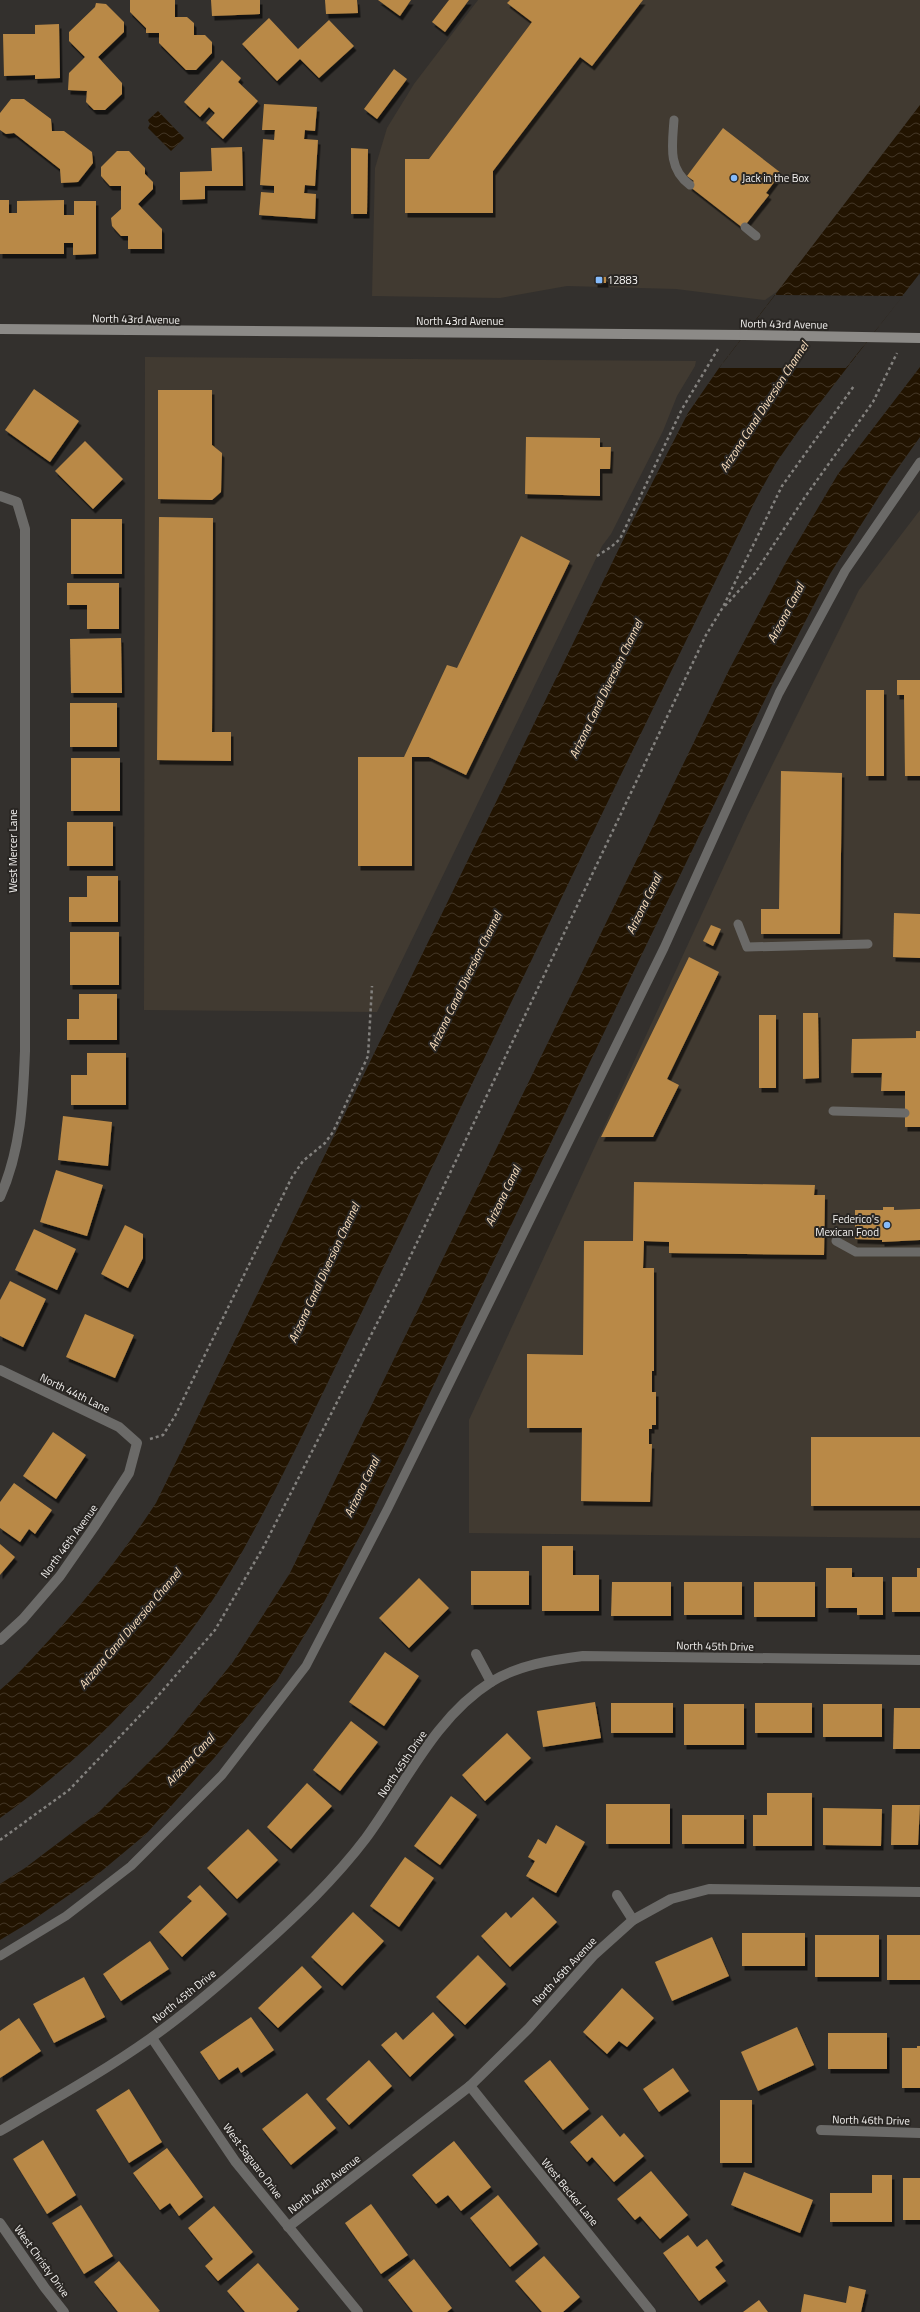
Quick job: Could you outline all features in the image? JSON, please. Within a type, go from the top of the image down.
[{"type":"main road","name":"North 43rd Avenue","points":[[0,329],[744,335],[920,338]]},
{"type":"street","name":"West Mercer Lane","points":[[0,496],[17,502],[25,529],[25,1051],[23,1114],[17,1147],[0,1197]]},
{"type":"street","name":"North 44th Lane","points":[[0,1370],[119,1427],[136,1443]]},
{"type":"street","name":"North 46th Avenue","points":[[0,1640],[23,1619],[60,1576],[90,1534],[129,1472],[136,1443]]},
{"type":"street","points":[[476,1654],[491,1682]]},
{"type":"street","name":"North 45th Drive","points":[[0,2131],[58,2097],[152,2038],[259,1950],[323,1888],[365,1838],[444,1724],[460,1706],[491,1682],[521,1668],[544,1662],[583,1656],[920,1660]]},
{"type":"street","name":"North 46th Avenue","points":[[288,2227],[470,2086],[529,2028],[594,1955],[633,1920],[671,1899],[710,1889],[920,1892]]},
{"type":"street","points":[[617,1895],[633,1920]]},
{"type":"street","name":"West Saguaro Drive","points":[[152,2038],[235,2161],[358,2312]]},
{"type":"street","name":"West Becker Lane","points":[[470,2086],[652,2312]]},
{"type":"street","name":"North 46th Drive","points":[[821,2130],[920,2133]]},
{"type":"street","name":"West Christy Drive","points":[[0,2223],[45,2288],[64,2312]]},
{"type":"lane","points":[[674,120],[674,166],[680,177],[690,185]]},
{"type":"lane","points":[[745,227],[756,236]]},
{"type":"lane","points":[[0,1956],[66,1916],[131,1866],[222,1775],[306,1666],[388,1508],[657,962],[779,693],[845,571],[920,462]]},
{"type":"lane","points":[[738,924],[747,947],[868,944]]},
{"type":"lane","points":[[833,1112],[905,1113]]},
{"type":"lane","points":[[836,1241],[856,1252],[920,1252]]},
{"type":"path","points":[[597,556],[611,547],[620,538],[682,409],[727,335]]},
{"type":"path","points":[[723,607],[755,573],[805,497],[873,402],[904,338]]},
{"type":"path","points":[[0,1840],[69,1790],[151,1704],[215,1630],[264,1546],[401,1276],[706,635],[723,607],[782,486],[854,386]]},
{"type":"path","points":[[136,1443],[163,1435],[167,1429],[292,1177],[303,1161],[325,1143],[333,1132],[368,1056],[372,986]]},
{"type":"shaded area","points":[[478,0],[920,0],[920,105],[778,291],[765,300],[676,289],[567,286],[500,298],[372,296],[375,168],[387,128],[414,84]]},
{"type":"shaded area","points":[[145,357],[696,361],[695,366],[677,396],[663,431],[611,534],[602,546],[377,1012],[144,1010]]},
{"type":"shaded area","points":[[920,510],[920,1538],[469,1533],[469,1420],[747,816],[859,590]]},
{"type":"water","name":"Arizona Canal Diversion Channel","points":[[920,105],[920,273],[799,430],[776,463],[756,499],[277,1487],[229,1575],[180,1646],[157,1674],[134,1700],[83,1751],[28,1797],[0,1818],[0,1690],[14,1678],[79,1606],[119,1556],[156,1503],[627,532],[688,413],[719,368]]},
{"type":"water","points":[[158,111],[184,138],[171,151],[148,128],[150,124],[148,120]]},
{"type":"water","name":"Arizona Canal","points":[[920,367],[920,437],[888,482],[830,574],[772,685],[367,1523],[318,1613],[277,1680],[215,1757],[146,1834],[92,1879],[30,1922],[0,1940],[0,1884],[25,1868],[99,1812],[166,1745],[233,1662],[290,1573],[729,670],[786,562],[838,474]]},
{"type":"pier","points":[[775,295],[903,296],[846,368],[719,368]]},
{"type":"building","points":[[130,0],[175,0],[175,17],[187,17],[194,23],[194,35],[205,35],[212,42],[212,53],[196,70],[186,70],[159,43],[159,33],[146,33],[146,28],[130,12]]},
{"type":"building","points":[[211,0],[260,0],[260,14],[212,16]]},
{"type":"building","points":[[325,0],[357,0],[358,13],[326,14]]},
{"type":"building","points":[[378,0],[411,0],[400,16]]},
{"type":"building","points":[[449,0],[469,0],[445,32],[432,22]]},
{"type":"building","points":[[510,0],[643,0],[592,66],[580,57],[493,171],[493,213],[405,213],[405,159],[429,159],[532,22],[507,3]]},
{"type":"building","points":[[96,3],[106,4],[124,22],[124,32],[98,57],[122,83],[122,94],[105,110],[94,110],[86,102],[87,91],[68,90],[69,73],[85,57],[69,41],[69,32],[95,7]]},
{"type":"building","points":[[269,18],[298,49],[329,20],[354,46],[319,78],[300,59],[277,81],[242,44]]},
{"type":"building","points":[[59,24],[60,78],[35,79],[35,75],[4,76],[3,34],[35,34],[35,25]]},
{"type":"building","points":[[222,60],[241,78],[238,82],[258,101],[223,139],[206,123],[215,113],[209,107],[200,117],[184,102]]},
{"type":"building","points":[[394,69],[407,79],[377,119],[364,109]]},
{"type":"building","points":[[11,99],[24,99],[51,119],[52,131],[64,131],[92,152],[93,163],[78,182],[61,183],[60,169],[14,133],[6,134],[0,130],[0,113]]},
{"type":"building","points":[[264,104],[317,107],[315,131],[305,130],[304,139],[318,140],[315,186],[305,185],[304,193],[316,194],[315,219],[259,215],[261,192],[274,193],[274,186],[260,185],[263,139],[274,140],[275,130],[262,130]]},
{"type":"building","name":"Jack in the Box","points":[[723,128],[781,173],[766,193],[769,195],[743,228],[689,186],[694,181],[687,176]]},
{"type":"building","points":[[242,147],[243,186],[205,186],[205,199],[180,200],[180,172],[212,171],[211,148]]},
{"type":"building","points":[[351,148],[368,149],[367,214],[351,214]]},
{"type":"building","points":[[117,151],[129,151],[145,168],[145,174],[153,182],[153,189],[138,204],[162,229],[162,249],[128,249],[128,236],[121,236],[112,226],[111,218],[121,209],[121,186],[110,186],[101,176],[101,167]]},
{"type":"building","points":[[0,200],[9,200],[9,213],[17,213],[17,201],[64,200],[64,215],[74,215],[74,201],[96,201],[96,254],[73,255],[73,243],[64,243],[64,254],[0,254]]},
{"type":"building","points":[[595,277],[606,277],[606,283],[595,283]]},
{"type":"building","points":[[34,389],[79,421],[50,462],[5,430]]},
{"type":"building","points":[[158,390],[212,390],[212,445],[222,453],[221,492],[212,500],[158,499]]},
{"type":"building","points":[[526,437],[600,438],[600,447],[611,447],[610,469],[600,469],[600,496],[525,494]]},
{"type":"building","points":[[85,441],[123,479],[93,509],[55,471]]},
{"type":"building","points":[[159,517],[213,518],[212,732],[231,732],[231,761],[157,760]]},
{"type":"building","points":[[71,519],[122,519],[122,574],[71,574]]},
{"type":"building","points":[[521,536],[570,561],[466,775],[429,757],[412,757],[412,866],[358,866],[358,757],[404,757],[447,665],[457,668]]},
{"type":"building","points":[[67,583],[119,583],[119,629],[87,629],[87,605],[67,605]]},
{"type":"building","points":[[121,638],[122,693],[71,693],[70,639]]},
{"type":"building","points":[[897,680],[920,680],[920,776],[905,776],[904,695],[897,695]]},
{"type":"building","points":[[866,690],[884,690],[884,776],[866,776]]},
{"type":"building","points":[[70,703],[117,703],[117,747],[70,747]]},
{"type":"building","points":[[71,758],[120,758],[120,811],[71,811]]},
{"type":"building","points":[[781,771],[842,773],[840,934],[761,934],[761,909],[779,909]]},
{"type":"building","points":[[67,822],[113,822],[113,866],[67,866]]},
{"type":"building","points":[[87,876],[118,876],[118,922],[69,922],[69,897],[87,897]]},
{"type":"building","points":[[894,913],[920,914],[920,958],[893,957]]},
{"type":"building","points":[[711,925],[721,929],[713,946],[703,941]]},
{"type":"building","points":[[70,932],[119,932],[119,985],[70,985]]},
{"type":"building","points":[[689,957],[719,972],[667,1079],[679,1085],[653,1137],[601,1137]]},
{"type":"building","points":[[79,994],[117,994],[117,1040],[67,1040],[67,1019],[79,1019]]},
{"type":"building","points":[[803,1013],[818,1013],[819,1078],[803,1079]]},
{"type":"building","points":[[759,1015],[776,1015],[776,1088],[759,1088]]},
{"type":"building","points":[[916,1031],[920,1031],[920,1127],[905,1127],[905,1091],[881,1091],[882,1073],[851,1073],[852,1039],[916,1038]]},
{"type":"building","points":[[87,1053],[126,1053],[126,1105],[71,1105],[71,1075],[87,1075]]},
{"type":"building","points":[[63,1116],[112,1122],[108,1166],[58,1160]]},
{"type":"building","points":[[56,1170],[103,1185],[87,1236],[40,1222]]},
{"type":"building","points":[[634,1182],[815,1185],[814,1195],[825,1195],[824,1255],[669,1253],[669,1242],[644,1241],[643,1268],[654,1268],[654,1371],[652,1371],[652,1392],[656,1392],[656,1425],[652,1425],[652,1429],[649,1429],[649,1444],[652,1444],[650,1502],[581,1501],[582,1428],[527,1428],[527,1354],[583,1355],[584,1241],[633,1241]]},
{"type":"building","name":"Federico's Mexican Food","points":[[883,1207],[894,1207],[894,1210],[920,1209],[920,1240],[882,1242],[882,1240],[855,1239],[855,1210],[883,1210]]},
{"type":"building","points":[[125,1225],[143,1234],[143,1258],[128,1288],[101,1274]]},
{"type":"building","points":[[34,1229],[76,1249],[57,1290],[15,1270]]},
{"type":"building","points":[[10,1281],[46,1299],[23,1347],[0,1336],[0,1300]]},
{"type":"building","points":[[85,1314],[134,1335],[115,1378],[66,1357]]},
{"type":"building","points":[[53,1432],[86,1455],[56,1499],[23,1476]]},
{"type":"building","points":[[811,1437],[920,1437],[920,1506],[811,1506]]},
{"type":"building","points":[[14,1483],[52,1510],[35,1534],[29,1529],[20,1542],[0,1528],[0,1502]]},
{"type":"building","points":[[0,1544],[15,1557],[0,1575]]},
{"type":"building","points":[[542,1546],[573,1546],[573,1575],[599,1575],[599,1611],[542,1611]]},
{"type":"building","points":[[826,1568],[852,1568],[852,1577],[883,1577],[883,1615],[857,1615],[857,1608],[826,1608]]},
{"type":"building","points":[[917,1568],[920,1568],[920,1612],[892,1612],[892,1577],[917,1577]]},
{"type":"building","points":[[471,1571],[529,1571],[529,1605],[471,1605]]},
{"type":"building","points":[[419,1578],[449,1608],[409,1648],[379,1618]]},
{"type":"building","points":[[612,1582],[671,1582],[671,1616],[611,1616]]},
{"type":"building","points":[[684,1582],[742,1582],[742,1615],[684,1615]]},
{"type":"building","points":[[754,1582],[815,1582],[815,1617],[754,1617]]},
{"type":"building","points":[[385,1652],[419,1676],[384,1726],[349,1702]]},
{"type":"building","points":[[595,1702],[601,1738],[543,1747],[537,1711]]},
{"type":"building","points":[[611,1703],[673,1703],[673,1733],[611,1733]]},
{"type":"building","points":[[755,1703],[812,1703],[812,1733],[755,1733]]},
{"type":"building","points":[[684,1704],[744,1704],[744,1745],[684,1745]]},
{"type":"building","points":[[823,1704],[882,1704],[882,1737],[823,1737]]},
{"type":"building","points":[[894,1708],[920,1708],[920,1749],[893,1749]]},
{"type":"building","points":[[351,1721],[378,1742],[340,1791],[313,1770]]},
{"type":"building","points":[[507,1733],[531,1758],[485,1801],[462,1775]]},
{"type":"building","points":[[307,1783],[332,1806],[291,1849],[267,1827]]},
{"type":"building","points":[[767,1793],[812,1793],[812,1846],[753,1846],[753,1815],[767,1815]]},
{"type":"building","points":[[451,1796],[477,1815],[440,1865],[414,1846]]},
{"type":"building","points":[[606,1804],[670,1804],[670,1844],[606,1844]]},
{"type":"building","points":[[892,1805],[920,1805],[918,1845],[891,1845]]},
{"type":"building","points":[[823,1808],[882,1809],[881,1846],[823,1845]]},
{"type":"building","points":[[682,1815],[744,1815],[744,1844],[682,1844]]},
{"type":"building","points":[[556,1825],[585,1842],[556,1893],[526,1876],[535,1861],[528,1857],[538,1839],[546,1844]]},
{"type":"building","points":[[248,1829],[278,1860],[237,1899],[207,1868]]},
{"type":"building","points":[[405,1857],[434,1878],[399,1927],[370,1906]]},
{"type":"building","points":[[200,1885],[227,1914],[182,1957],[159,1932],[192,1901],[187,1897]]},
{"type":"building","points":[[533,1897],[557,1922],[510,1967],[481,1936],[506,1912],[511,1918]]},
{"type":"building","points":[[353,1912],[384,1941],[342,1986],[311,1957]]},
{"type":"building","points":[[742,1933],[805,1933],[805,1966],[742,1966]]},
{"type":"building","points":[[815,1935],[879,1935],[879,1977],[815,1977]]},
{"type":"building","points":[[887,1935],[920,1935],[920,1980],[887,1980]]},
{"type":"building","points":[[712,1937],[729,1976],[672,2001],[655,1962]]},
{"type":"building","points":[[150,1941],[169,1969],[121,2001],[103,1974]]},
{"type":"building","points":[[478,1955],[506,1984],[465,2025],[436,1997]]},
{"type":"building","points":[[302,1966],[322,1987],[278,2028],[258,2008]]},
{"type":"building","points":[[84,1977],[105,2017],[54,2043],[33,2004]]},
{"type":"building","points":[[622,1988],[654,2018],[627,2047],[619,2041],[607,2054],[583,2032]]},
{"type":"building","points":[[433,2012],[454,2035],[410,2077],[381,2045],[396,2032],[403,2040]]},
{"type":"building","points":[[251,2017],[274,2050],[241,2073],[238,2067],[219,2080],[200,2052]]},
{"type":"building","points":[[19,2018],[41,2051],[0,2078],[0,2031]]},
{"type":"building","points":[[797,2027],[814,2065],[758,2091],[741,2052]]},
{"type":"building","points":[[828,2033],[887,2033],[887,2069],[828,2069]]},
{"type":"building","points":[[917,2046],[920,2046],[920,2088],[902,2088],[902,2048],[917,2048]]},
{"type":"building","points":[[369,2060],[392,2086],[349,2125],[326,2099]]},
{"type":"building","points":[[550,2060],[589,2109],[563,2130],[524,2081]]},
{"type":"building","points":[[673,2068],[689,2091],[659,2112],[643,2089]]},
{"type":"building","points":[[129,2089],[162,2142],[129,2163],[96,2110]]},
{"type":"building","points":[[307,2093],[336,2128],[291,2165],[262,2129]]},
{"type":"building","points":[[720,2100],[752,2100],[752,2163],[720,2163]]},
{"type":"building","points":[[602,2115],[620,2137],[624,2133],[644,2156],[614,2182],[592,2157],[587,2162],[570,2142]]},
{"type":"building","points":[[43,2140],[76,2195],[47,2214],[13,2159]]},
{"type":"building","points":[[454,2141],[491,2187],[461,2211],[448,2195],[436,2204],[412,2175]]},
{"type":"building","points":[[167,2148],[203,2197],[179,2216],[170,2203],[160,2210],[133,2173]]},
{"type":"building","points":[[651,2171],[688,2215],[660,2239],[640,2216],[635,2220],[617,2199]]},
{"type":"building","points":[[744,2172],[813,2200],[800,2233],[731,2205]]},
{"type":"building","points":[[872,2175],[892,2175],[892,2222],[830,2222],[830,2193],[872,2193]]},
{"type":"building","points":[[903,2178],[920,2178],[920,2220],[903,2220]]},
{"type":"building","points":[[498,2195],[538,2244],[510,2267],[470,2218]]},
{"type":"building","points":[[371,2204],[408,2255],[381,2274],[345,2223]]},
{"type":"building","points":[[81,2205],[113,2256],[84,2274],[52,2223]]},
{"type":"building","points":[[214,2206],[253,2252],[218,2281],[205,2266],[213,2259],[188,2228]]},
{"type":"building","points":[[688,2235],[697,2247],[707,2239],[723,2261],[715,2267],[726,2281],[699,2301],[663,2253]]},
{"type":"building","points":[[544,2256],[580,2297],[563,2312],[542,2312],[515,2281]]},
{"type":"building","points":[[414,2259],[452,2308],[447,2312],[413,2312],[388,2280]]},
{"type":"building","points":[[119,2261],[160,2311],[118,2312],[94,2282]]},
{"type":"building","points":[[258,2263],[299,2309],[296,2312],[245,2312],[227,2291]]},
{"type":"building","points":[[849,2286],[866,2290],[861,2312],[801,2312],[804,2294],[846,2303]]},
{"type":"building","points":[[759,2300],[768,2312],[743,2312]]},
{"type":"place","name":"Jack in the Box","points":[[734,178]]},
{"type":"place","name":"12883","points":[[599,280]]},
{"type":"place","name":"Federico's Mexican Food","points":[[887,1225]]}]
